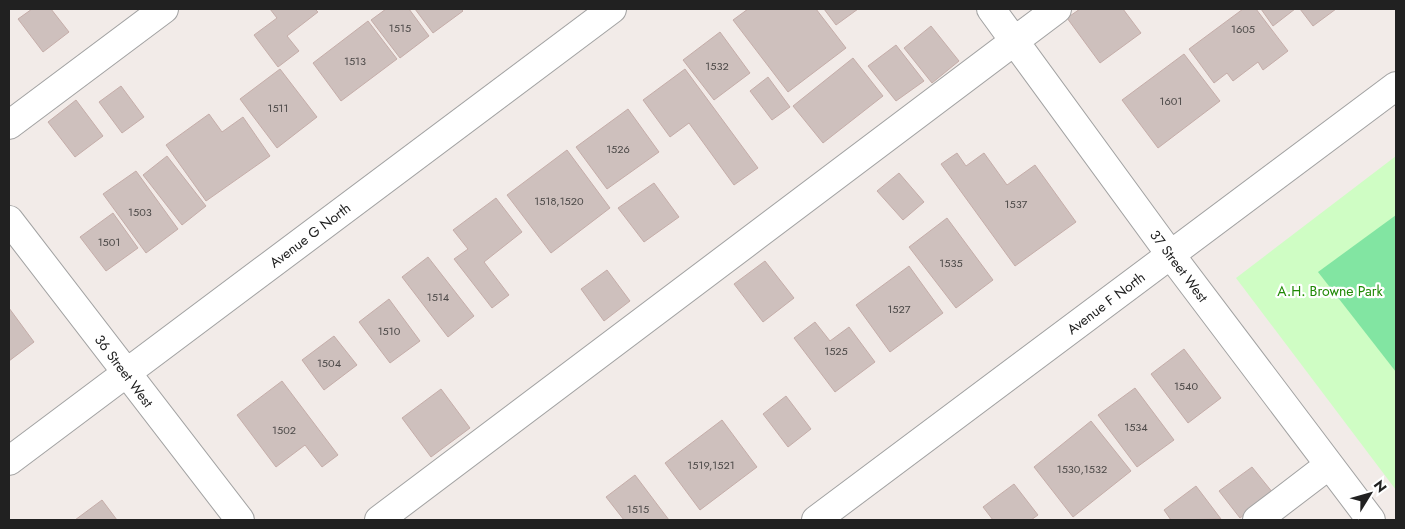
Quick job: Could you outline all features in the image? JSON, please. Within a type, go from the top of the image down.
[{"type":"street","points":[[9,125],[164,9]]},
{"type":"street","name":"Avenue G North","points":[[9,461],[612,9]]},
{"type":"street","name":"37 Street West","points":[[991,9],[1170,254],[1371,520]]},
{"type":"street","points":[[379,520],[1057,9]]},
{"type":"street","name":"Avenue F North","points":[[816,520],[1396,86]]},
{"type":"street","name":"36 Street West","points":[[9,220],[240,520]]},
{"type":"street","points":[[1256,520],[1330,466]]},
{"type":"green space","name":"A.H. Browne Park","points":[[1396,156],[1396,490],[1236,278]]},
{"type":"green space","points":[[1396,215],[1396,372],[1318,272]]},
{"type":"building","points":[[32,9],[51,9],[69,32],[43,52],[18,19]]},
{"type":"building","points":[[270,9],[315,9],[318,12],[287,36],[299,51],[278,67],[254,35],[277,18]]},
{"type":"building","points":[[386,9],[409,9],[429,36],[400,58],[371,20]]},
{"type":"building","points":[[415,9],[461,9],[463,11],[433,33]]},
{"type":"building","points":[[748,9],[816,9],[846,48],[788,92],[733,20]]},
{"type":"building","points":[[824,9],[858,9],[836,25]]},
{"type":"building","points":[[1080,9],[1123,9],[1141,33],[1100,63],[1067,18]]},
{"type":"building","points":[[1243,9],[1256,9],[1288,51],[1263,70],[1258,62],[1233,81],[1227,73],[1214,83],[1189,49]]},
{"type":"building","points":[[1261,9],[1295,9],[1273,26]]},
{"type":"building","points":[[1300,9],[1336,9],[1313,26]]},
{"type":"building","points":[[368,21],[397,59],[341,101],[313,63]]},
{"type":"building","points":[[931,26],[959,61],[932,83],[904,48]]},
{"type":"building","points":[[720,32],[750,73],[714,100],[683,60]]},
{"type":"building","points":[[896,45],[924,81],[896,101],[868,66]]},
{"type":"building","points":[[1184,54],[1220,101],[1158,148],[1122,100]]},
{"type":"building","points":[[853,58],[883,96],[823,143],[793,106]]},
{"type":"building","points":[[280,69],[317,117],[277,148],[240,99]]},
{"type":"building","points":[[685,69],[758,168],[734,185],[689,123],[670,137],[643,100]]},
{"type":"building","points":[[768,77],[790,107],[772,120],[750,91]]},
{"type":"building","points":[[121,86],[144,117],[122,133],[99,102]]},
{"type":"building","points":[[76,100],[103,136],[75,157],[48,122]]},
{"type":"building","points":[[628,109],[659,152],[607,189],[576,147]]},
{"type":"building","points":[[209,114],[222,132],[243,117],[270,156],[206,201],[166,145]]},
{"type":"building","points":[[567,150],[610,208],[551,253],[507,195]]},
{"type":"building","points":[[957,153],[966,166],[984,153],[1007,185],[1035,165],[1076,222],[1015,266],[941,164]]},
{"type":"building","points":[[167,156],[206,206],[182,225],[143,175]]},
{"type":"building","points":[[136,171],[178,229],[146,253],[103,194]]},
{"type":"building","points":[[899,173],[924,202],[903,220],[877,191]]},
{"type":"building","points":[[654,183],[679,217],[644,242],[618,208]]},
{"type":"building","points":[[496,198],[522,232],[484,262],[509,295],[492,308],[454,259],[468,249],[453,230]]},
{"type":"building","points":[[113,213],[138,248],[106,271],[80,237]]},
{"type":"building","points":[[947,218],[993,280],[956,308],[909,247]]},
{"type":"building","points":[[428,257],[474,316],[448,337],[402,277]]},
{"type":"building","points":[[765,261],[794,298],[763,322],[734,284]]},
{"type":"building","points":[[909,266],[943,313],[890,352],[856,305]]},
{"type":"building","points":[[607,270],[630,301],[604,321],[581,289]]},
{"type":"building","points":[[389,299],[420,341],[390,363],[359,322]]},
{"type":"building","points":[[9,308],[34,342],[9,361]]},
{"type":"building","points":[[815,322],[830,341],[849,327],[875,362],[835,392],[794,338]]},
{"type":"building","points":[[334,336],[357,365],[324,390],[302,360]]},
{"type":"building","points":[[1184,349],[1221,398],[1188,423],[1151,374]]},
{"type":"building","points":[[282,381],[338,455],[322,467],[305,445],[276,467],[237,415]]},
{"type":"building","points":[[1135,388],[1174,440],[1137,467],[1098,415]]},
{"type":"building","points":[[441,389],[470,428],[431,457],[402,418]]},
{"type":"building","points":[[786,396],[811,429],[788,447],[763,414]]},
{"type":"building","points":[[722,420],[757,467],[700,510],[665,463]]},
{"type":"building","points":[[1091,421],[1131,471],[1073,517],[1034,467]]},
{"type":"building","points":[[1252,467],[1273,493],[1240,518],[1219,491]]},
{"type":"building","points":[[635,475],[669,520],[624,520],[606,497]]},
{"type":"building","points":[[1014,484],[1038,515],[1031,520],[993,520],[983,507]]},
{"type":"building","points":[[1196,486],[1221,519],[1171,520],[1164,510]]},
{"type":"building","points":[[102,500],[117,520],[75,520]]}]
